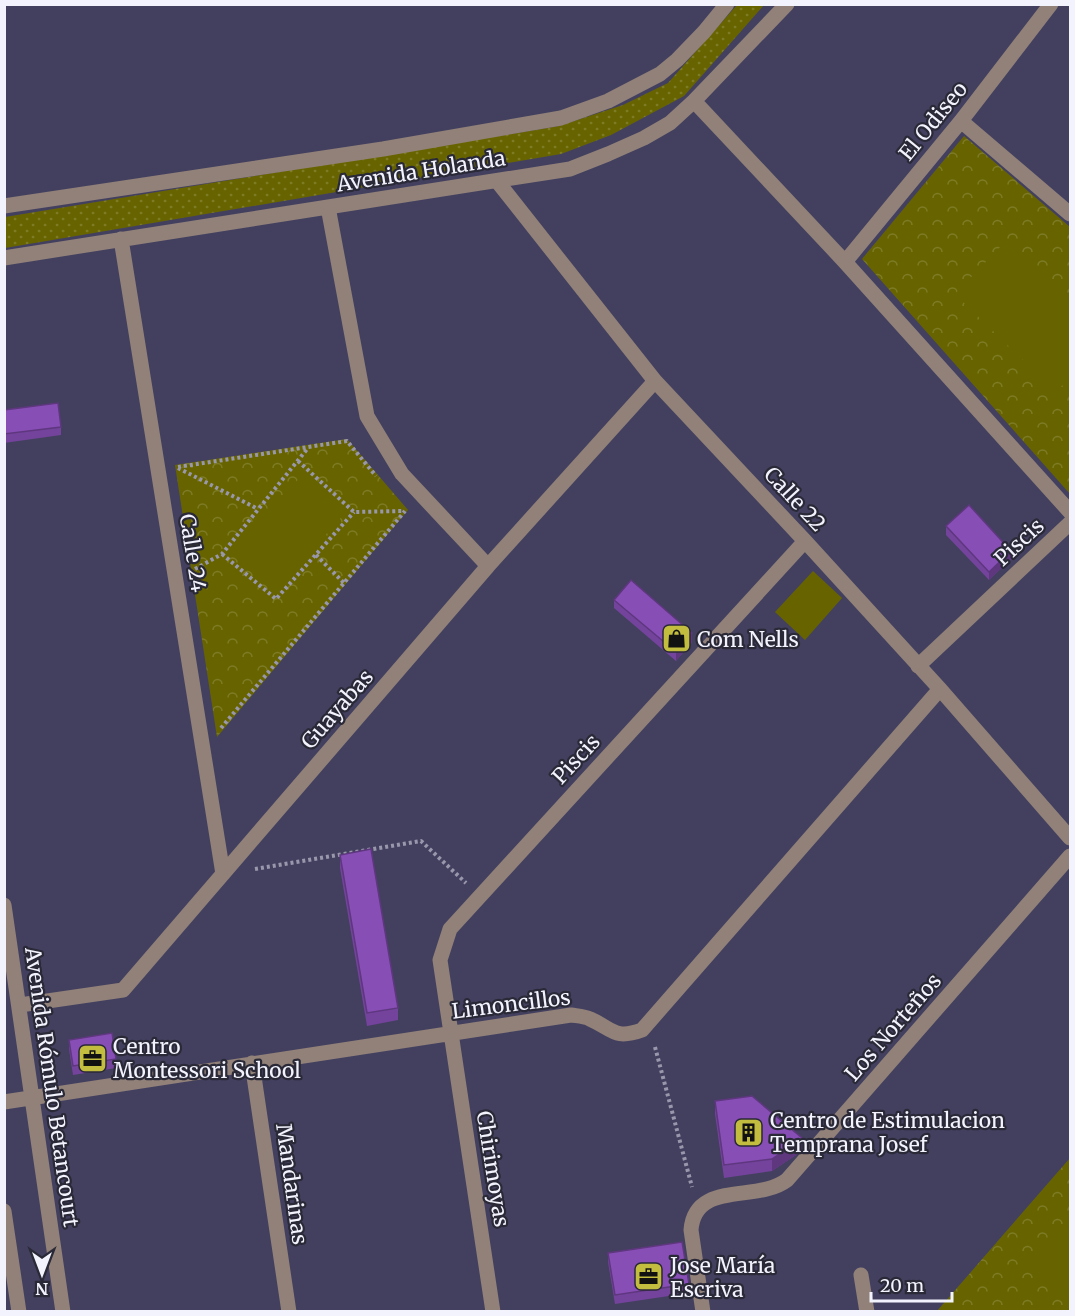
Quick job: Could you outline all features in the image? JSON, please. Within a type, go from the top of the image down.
[{"type":"street","name":"Avenida Holanda","points":[[4,206],[383,149],[561,118],[608,101],[660,74],[704,32],[727,4]]},
{"type":"street","name":"Avenida Holanda","points":[[4,258],[570,169],[644,138],[670,123],[787,4]]},
{"type":"street","name":"El Odiseo","points":[[845,262],[961,121],[1051,4]]},
{"type":"street","points":[[694,101],[845,262],[1071,512]]},
{"type":"street","points":[[961,121],[1071,214]]},
{"type":"street","name":"Calle 22","points":[[497,181],[655,381],[805,540],[918,666],[1065,820],[1071,838]]},
{"type":"street","points":[[328,207],[367,416],[402,474],[488,566]]},
{"type":"street","name":"Calle 24","points":[[121,239],[223,874]]},
{"type":"street","name":"Guayabas","points":[[20,1005],[123,990],[488,566],[655,381]]},
{"type":"street","name":"Piscis","points":[[918,666],[1071,523]]},
{"type":"street","name":"Piscis","points":[[451,1032],[440,960],[450,929],[805,540]]},
{"type":"street","name":"Limoncillos","points":[[4,1102],[451,1032],[571,1016],[588,1018],[610,1031],[626,1036],[642,1030],[940,689]]},
{"type":"street","name":"Los Norteños","points":[[698,1209],[705,1201],[716,1197],[768,1190],[779,1187],[787,1180],[1071,856]]},
{"type":"street","name":"Avenida Rómulo Betancourt","points":[[4,905],[63,1311]]},
{"type":"street","name":"Chirimoyas","points":[[451,1032],[493,1311]]},
{"type":"street","name":"Mandarinas","points":[[252,1063],[289,1311]]},
{"type":"street","points":[[698,1209],[692,1221],[691,1230],[703,1311]]},
{"type":"street","points":[[4,1211],[19,1311]]},
{"type":"street","points":[[861,1275],[867,1311]]},
{"type":"path","points":[[258,509],[178,467],[347,441],[377,477]]},
{"type":"path","points":[[194,570],[222,554],[308,448]]},
{"type":"path","points":[[298,461],[354,512],[405,512]]},
{"type":"path","points":[[398,503],[405,512]]},
{"type":"path","points":[[222,554],[276,600],[354,512]]},
{"type":"path","points":[[219,731],[405,512]]},
{"type":"path","points":[[316,555],[344,583]]},
{"type":"path","points":[[223,874],[421,841],[480,895]]},
{"type":"path","points":[[648,1023],[698,1209]]},
{"type":"green space","points":[[737,5],[764,5],[684,96],[611,135],[561,154],[5,248],[5,217],[559,126],[623,105],[668,83]]},
{"type":"green space","points":[[964,136],[1070,227],[1070,494],[862,259]]},
{"type":"green space","points":[[1007,240],[1070,302],[1070,377],[1056,392],[955,294]]},
{"type":"green space","points":[[347,439],[408,510],[217,737],[175,465]]},
{"type":"green space","points":[[304,473],[347,511],[274,592],[231,554]]},
{"type":"green space","points":[[813,571],[842,598],[805,640],[775,612]]},
{"type":"green space","points":[[1070,1158],[1070,1311],[937,1311]]},
{"type":"green space","points":[[1070,1216],[1070,1297],[1030,1264]]},
{"type":"building","points":[[58,403],[61,427],[4,434],[4,410]]},
{"type":"building","points":[[969,505],[1011,551],[989,572],[946,526]]},
{"type":"building","points":[[631,580],[692,633],[676,652],[614,600]]},
{"type":"building","points":[[371,849],[398,1008],[367,1013],[340,855]]},
{"type":"building","name":"Centro Montessori School","points":[[112,1033],[116,1059],[73,1066],[69,1040]]},
{"type":"building","name":"Centro de Estimulacion Temprana Josef","points":[[752,1096],[802,1138],[772,1159],[724,1165],[715,1101]]},
{"type":"building","name":"Jose María Escriva","points":[[682,1242],[689,1284],[615,1295],[608,1253]]},
{"type":"place","name":"Com Nells","points":[[676,639]]},
{"type":"place","name":"Centro Montessori School","points":[[92,1058]]},
{"type":"place","name":"Centro de Estimulacion Temprana Josef","points":[[749,1132]]},
{"type":"place","name":"Jose María Escriva","points":[[649,1277]]}]
